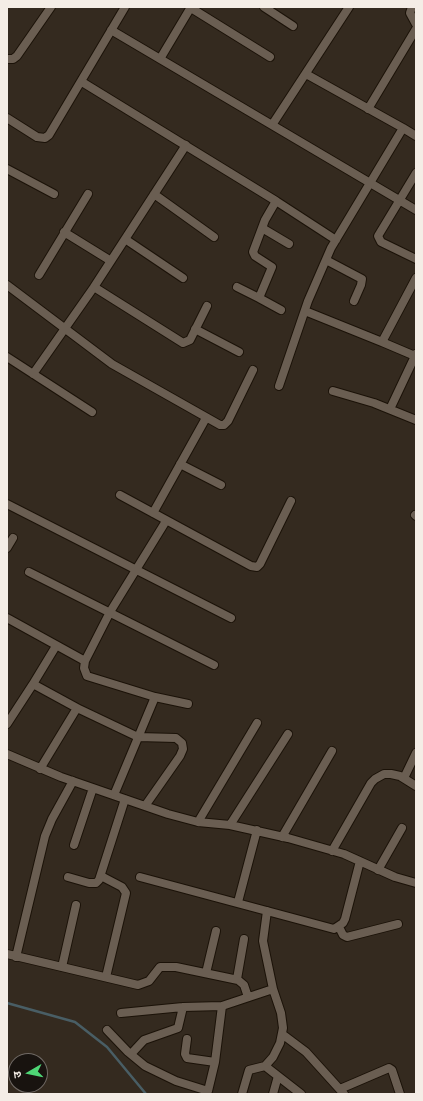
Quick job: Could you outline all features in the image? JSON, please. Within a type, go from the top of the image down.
[{"type":"street","points":[[7,59],[13,59],[17,56],[51,7]]},
{"type":"street","points":[[7,118],[37,137],[45,138],[49,135],[126,7]]},
{"type":"street","points":[[264,7],[293,26]]},
{"type":"street","points":[[272,125],[349,7]]},
{"type":"street","points":[[412,7],[410,13],[416,24]]},
{"type":"street","points":[[160,59],[191,8],[270,57]]},
{"type":"street","points":[[368,109],[416,29]]},
{"type":"street","points":[[111,30],[369,184],[416,210]]},
{"type":"street","points":[[306,74],[416,136]]},
{"type":"street","points":[[82,82],[186,145],[336,240]]},
{"type":"street","points":[[279,386],[305,311],[326,260],[336,240],[402,128]]},
{"type":"street","points":[[33,374],[94,287],[186,145]]},
{"type":"street","points":[[7,169],[54,194]]},
{"type":"street","points":[[416,173],[379,233],[378,238],[381,242],[416,259]]},
{"type":"street","points":[[39,275],[88,194]]},
{"type":"street","points":[[154,194],[214,237]]},
{"type":"street","points":[[258,298],[272,267],[254,254],[262,228],[276,201]]},
{"type":"street","points":[[262,228],[289,244]]},
{"type":"street","points":[[64,232],[110,261]]},
{"type":"street","points":[[125,239],[183,278]]},
{"type":"street","points":[[326,260],[362,279],[354,301]]},
{"type":"street","points":[[382,342],[416,278]]},
{"type":"street","points":[[7,285],[123,372],[220,425],[227,424],[253,370]]},
{"type":"street","points":[[94,287],[183,343],[190,340],[207,306]]},
{"type":"street","points":[[237,287],[281,310]]},
{"type":"street","points":[[305,311],[416,355],[390,409]]},
{"type":"street","points":[[195,329],[239,352]]},
{"type":"street","points":[[7,357],[92,412]]},
{"type":"street","points":[[332,391],[390,409],[416,420]]},
{"type":"street","points":[[153,513],[206,418]]},
{"type":"street","points":[[180,464],[221,485]]},
{"type":"street","points":[[120,495],[251,566],[257,567],[260,564],[291,501]]},
{"type":"street","points":[[7,504],[231,618]]},
{"type":"street","points":[[166,521],[110,612],[85,661],[84,668],[87,676],[155,697],[188,704]]},
{"type":"street","points":[[7,548],[13,538]]},
{"type":"street","points":[[29,572],[214,665]]},
{"type":"street","points":[[7,618],[85,661]]},
{"type":"street","points":[[7,724],[56,646]]},
{"type":"street","points":[[33,684],[77,708],[138,737],[176,738],[180,740],[183,749],[180,756],[145,806]]},
{"type":"street","points":[[114,795],[155,697]]},
{"type":"street","points":[[40,769],[77,708]]},
{"type":"street","points":[[198,822],[257,724]]},
{"type":"street","points":[[230,825],[288,734]]},
{"type":"street","points":[[282,837],[332,751]]},
{"type":"street","points":[[404,778],[416,753]]},
{"type":"street","points":[[7,754],[73,782],[145,806],[198,822],[230,825],[258,830],[332,851],[360,861],[378,870],[416,883]]},
{"type":"street","points":[[332,851],[371,783],[384,774],[391,774],[404,778],[416,786]]},
{"type":"street","points":[[16,957],[45,836],[52,818],[73,782]]},
{"type":"street","points":[[74,845],[93,788]]},
{"type":"street","points":[[68,877],[93,884],[96,883],[101,876],[125,799]]},
{"type":"street","points":[[378,870],[402,828]]},
{"type":"street","points":[[238,902],[258,830]]},
{"type":"street","points":[[140,877],[238,902],[334,929],[345,919],[360,861]]},
{"type":"street","points":[[101,876],[122,887],[126,893],[106,977]]},
{"type":"street","points":[[62,968],[76,905]]},
{"type":"street","points":[[242,1094],[249,1070],[265,1066],[273,1056],[282,1034],[281,1013],[273,989],[263,936],[267,911]]},
{"type":"street","points":[[339,926],[343,935],[347,937],[398,924]]},
{"type":"street","points":[[206,973],[216,931]]},
{"type":"street","points":[[236,979],[244,940]]},
{"type":"street","points":[[7,954],[138,985],[148,982],[160,968],[176,967],[236,979],[244,985],[248,997]]},
{"type":"street","points":[[121,1013],[183,1007],[222,1006],[273,989]]},
{"type":"street","points":[[107,1030],[145,1066],[176,1081],[205,1092],[209,1090],[215,1062],[222,1006]]},
{"type":"street","points":[[131,1054],[144,1040],[178,1028],[183,1007]]},
{"type":"street","points":[[282,1034],[306,1052],[342,1091],[390,1068],[400,1094]]},
{"type":"street","points":[[187,1039],[185,1054],[187,1058],[215,1062]]},
{"type":"street","points":[[265,1066],[301,1094]]},
{"type":"street","points":[[273,1094],[278,1076]]},
{"type":"waterway","points":[[7,1003],[75,1022],[107,1047],[146,1094]]}]
